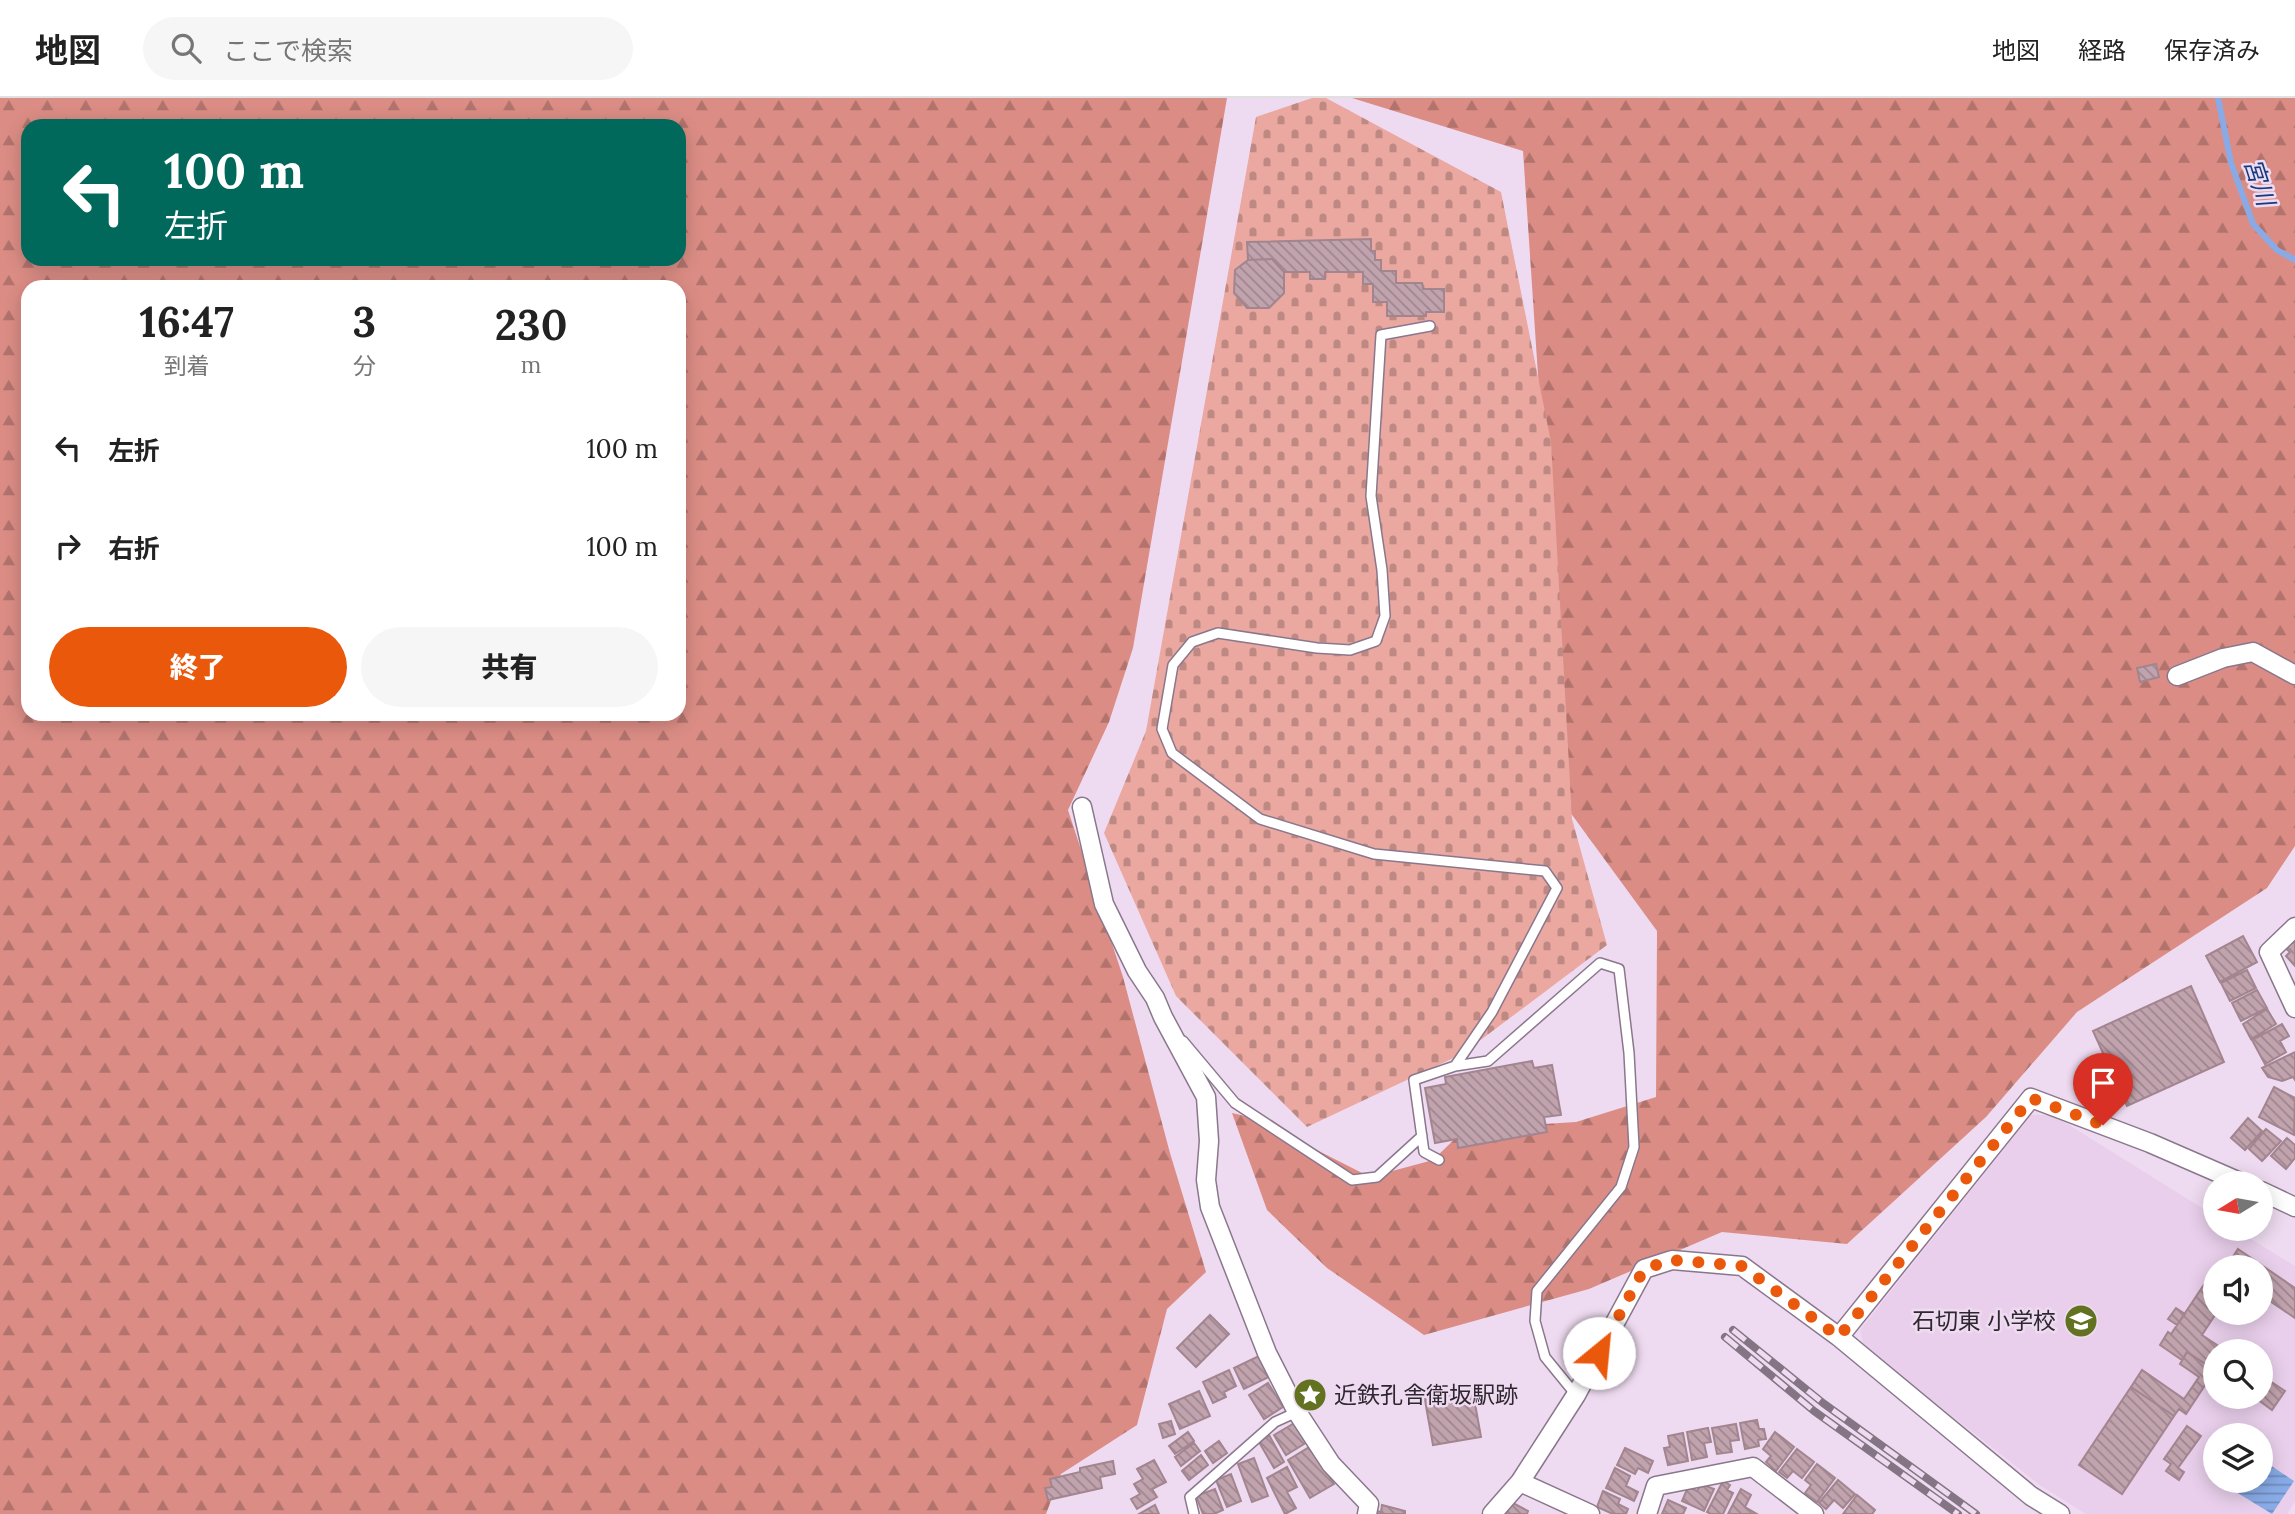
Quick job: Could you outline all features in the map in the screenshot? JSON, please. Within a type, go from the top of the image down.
[{"type":"street","points":[[2177,676],[2223,658],[2253,652],[2295,675]]},
{"type":"street","points":[[1082,807],[1104,904],[1206,1097],[1209,1141],[1206,1180],[1210,1208],[1218,1230],[1268,1353],[1297,1412],[1331,1464],[1369,1504],[1367,1514]]},
{"type":"street","points":[[2295,927],[2269,952],[2295,1008]]},
{"type":"street","points":[[1839,1337],[2031,1098],[2150,1143],[2214,1171]]},
{"type":"street","points":[[2273,1197],[2295,1207]]},
{"type":"street","points":[[1492,1514],[1520,1482],[1576,1395],[1644,1269],[1672,1260],[1742,1266],[1839,1337],[2031,1496],[2060,1514]]},
{"type":"street","points":[[1647,1514],[1656,1486],[1752,1467],[1814,1514]]},
{"type":"street","points":[[1520,1482],[1590,1514]]},
{"type":"lane","points":[[1430,326],[1381,335],[1371,496],[1382,570],[1384,616],[1376,641],[1350,650],[1218,634],[1192,642],[1173,665],[1162,729],[1172,753],[1260,819],[1374,854],[1545,871],[1557,888],[1492,1012],[1455,1066]]},
{"type":"lane","points":[[1439,1160],[1424,1152],[1414,1080],[1455,1066],[1488,1061],[1600,963],[1619,969],[1629,1053],[1634,1147],[1621,1187],[1537,1291],[1535,1321],[1545,1357],[1576,1395]]},
{"type":"lane","points":[[1155,998],[1181,1038],[1235,1103],[1352,1180],[1377,1177],[1422,1136]]},
{"type":"lane","points":[[1194,1514],[1190,1497],[1275,1422],[1297,1412]]},
{"type":"shaded area","name":"石切東 小学校","points":[[2031,1115],[2053,1115],[2203,1209],[2203,1241],[2254,1241],[2295,1266],[2295,1502],[2287,1514],[2086,1514],[2041,1486],[1864,1347],[1860,1330]]},
{"type":"green space","points":[[0,98],[1227,98],[1133,648],[1109,722],[1068,810],[1123,977],[1170,1153],[1206,1272],[1167,1309],[1137,1425],[1061,1474],[1046,1514],[0,1514]]},
{"type":"green space","points":[[1312,98],[1326,98],[1501,192],[1551,442],[1572,819],[1607,945],[1462,1054],[1307,1127],[1176,996],[1104,833],[1146,731],[1256,117]]},
{"type":"green space","points":[[1352,98],[2295,98],[2295,846],[2267,888],[2077,1012],[1986,1117],[1847,1244],[1722,1232],[1589,1289],[1424,1335],[1327,1268],[1267,1210],[1232,1113],[1254,1118],[1370,1177],[1433,1160],[1465,1129],[1576,1122],[1656,1097],[1657,931],[1567,808],[1523,151]]},
{"type":"water","points":[[2273,1467],[2294,1481],[2272,1514],[2238,1493],[2273,1493]]},
{"type":"building","points":[[1371,239],[1371,251],[1375,251],[1375,260],[1381,260],[1381,271],[1396,271],[1396,283],[1422,283],[1423,289],[1444,289],[1444,312],[1426,312],[1426,316],[1387,316],[1387,302],[1373,302],[1373,284],[1363,284],[1363,272],[1325,272],[1325,279],[1310,279],[1310,272],[1284,272],[1272,259],[1248,260],[1247,242]]},
{"type":"building","points":[[1272,259],[1284,272],[1284,293],[1269,308],[1247,308],[1234,293],[1235,270],[1248,260]]},
{"type":"building","points":[[2156,664],[2159,677],[2140,682],[2137,668]]},
{"type":"building","points":[[2243,936],[2257,962],[2220,982],[2206,956]]},
{"type":"building","points":[[2295,936],[2295,966],[2286,956],[2290,952],[2284,947]]},
{"type":"building","points":[[2247,970],[2256,988],[2230,1001],[2221,983]]},
{"type":"building","points":[[2191,986],[2224,1062],[2127,1106],[2093,1031]]},
{"type":"building","points":[[2257,990],[2267,1008],[2241,1021],[2232,1003]]},
{"type":"building","points":[[2267,1009],[2276,1024],[2251,1039],[2243,1024]]},
{"type":"building","points":[[2282,1024],[2289,1036],[2280,1041],[2286,1052],[2265,1064],[2252,1040]]},
{"type":"building","points":[[2295,1052],[2295,1080],[2293,1077],[2282,1081],[2268,1077],[2262,1068]]},
{"type":"building","points":[[1532,1061],[1534,1068],[1552,1065],[1561,1115],[1544,1117],[1547,1132],[1458,1148],[1457,1139],[1435,1143],[1425,1088],[1446,1084],[1445,1077]]},
{"type":"building","points":[[2274,1087],[2295,1098],[2294,1135],[2259,1117]]},
{"type":"building","points":[[2248,1118],[2262,1131],[2245,1150],[2231,1138]]},
{"type":"building","points":[[2266,1129],[2281,1141],[2262,1161],[2249,1149]]},
{"type":"building","points":[[2287,1138],[2295,1145],[2295,1158],[2286,1169],[2271,1156]]},
{"type":"building","points":[[2238,1249],[2247,1255],[2234,1255]]},
{"type":"building","points":[[2273,1273],[2295,1288],[2295,1318],[2273,1303]]},
{"type":"building","points":[[2203,1286],[2203,1325],[2209,1325],[2202,1335],[2208,1339],[2203,1339],[2203,1362],[2187,1352],[2182,1360],[2160,1345],[2168,1332],[2171,1334]]},
{"type":"building","points":[[2176,1308],[2185,1314],[2177,1325],[2168,1319]]},
{"type":"building","points":[[1210,1315],[1229,1334],[1196,1367],[1177,1348]]},
{"type":"building","points":[[2187,1352],[2203,1362],[2203,1388],[2186,1414],[2179,1409],[2174,1416],[2131,1387],[2142,1370],[2184,1399],[2199,1377],[2180,1364]]},
{"type":"building","points":[[1263,1354],[1273,1375],[1244,1389],[1234,1368]]},
{"type":"building","points":[[1229,1370],[1236,1386],[1224,1392],[1226,1397],[1213,1403],[1203,1382]]},
{"type":"building","points":[[1268,1383],[1283,1407],[1264,1419],[1249,1395]]},
{"type":"building","points":[[2273,1383],[2285,1391],[2273,1409]]},
{"type":"building","points":[[1472,1387],[1481,1437],[1433,1445],[1424,1395]]},
{"type":"building","points":[[2131,1387],[2174,1416],[2122,1494],[2079,1465]]},
{"type":"building","points":[[1199,1391],[1210,1416],[1180,1429],[1169,1404]]},
{"type":"building","points":[[1757,1420],[1759,1429],[1764,1429],[1766,1439],[1758,1440],[1759,1446],[1745,1449],[1740,1423]]},
{"type":"building","points":[[1171,1421],[1175,1434],[1163,1438],[1159,1424]]},
{"type":"building","points":[[1298,1421],[1309,1441],[1286,1455],[1274,1435]]},
{"type":"building","points":[[1736,1424],[1739,1440],[1730,1441],[1732,1452],[1717,1454],[1712,1428]]},
{"type":"building","points":[[2187,1426],[2201,1436],[2178,1468],[2184,1472],[2179,1480],[2166,1471],[2171,1464],[2164,1459]]},
{"type":"building","points":[[1708,1428],[1711,1442],[1704,1443],[1707,1457],[1692,1460],[1687,1432]]},
{"type":"building","points":[[1188,1432],[1194,1441],[1175,1454],[1169,1446]]},
{"type":"building","points":[[1775,1432],[1794,1447],[1776,1471],[1766,1462],[1771,1456],[1763,1449]]},
{"type":"building","points":[[1683,1433],[1688,1461],[1668,1465],[1664,1448],[1670,1447],[1668,1436]]},
{"type":"building","points":[[1269,1435],[1284,1462],[1274,1468],[1259,1442]]},
{"type":"building","points":[[1219,1441],[1227,1453],[1213,1463],[1205,1451]]},
{"type":"building","points":[[1194,1443],[1200,1451],[1181,1466],[1175,1457]]},
{"type":"building","points":[[1311,1446],[1334,1484],[1310,1498],[1288,1460]]},
{"type":"building","points":[[1625,1448],[1653,1461],[1648,1473],[1638,1468],[1635,1474],[1617,1465]]},
{"type":"building","points":[[1797,1449],[1814,1462],[1802,1478],[1793,1471],[1787,1478],[1779,1472]]},
{"type":"building","points":[[1201,1455],[1208,1465],[1189,1480],[1182,1471]]},
{"type":"building","points":[[1254,1458],[1268,1496],[1252,1502],[1238,1464]]},
{"type":"building","points":[[1154,1460],[1166,1482],[1152,1489],[1157,1497],[1137,1509],[1131,1499],[1140,1494],[1134,1484],[1143,1479],[1137,1469]]},
{"type":"building","points":[[1113,1461],[1115,1474],[1100,1477],[1102,1488],[1048,1500],[1045,1488],[1052,1487],[1050,1479],[1080,1472],[1080,1468]]},
{"type":"building","points":[[1817,1464],[1835,1478],[1817,1502],[1805,1493],[1811,1485],[1805,1480]]},
{"type":"building","points":[[1287,1467],[1297,1487],[1287,1492],[1296,1508],[1285,1514],[1267,1478]]},
{"type":"building","points":[[1615,1468],[1630,1476],[1626,1486],[1638,1492],[1634,1501],[1606,1488]]},
{"type":"building","points":[[1231,1474],[1241,1501],[1227,1507],[1216,1480]]},
{"type":"building","points":[[1838,1480],[1855,1494],[1843,1508],[1834,1500],[1826,1509],[1819,1503]]},
{"type":"building","points":[[1723,1481],[1730,1485],[1727,1490],[1733,1493],[1723,1514],[1711,1514],[1707,1512]]},
{"type":"building","points":[[1701,1484],[1714,1489],[1704,1511],[1682,1501],[1688,1487],[1697,1491]]},
{"type":"building","points":[[1215,1489],[1223,1510],[1214,1514],[1203,1514],[1196,1496]]},
{"type":"building","points":[[1741,1489],[1751,1495],[1745,1507],[1757,1514],[1728,1514]]},
{"type":"building","points":[[1603,1491],[1620,1499],[1618,1504],[1628,1509],[1626,1514],[1613,1514],[1597,1507]]},
{"type":"building","points":[[1857,1495],[1875,1510],[1872,1514],[1843,1514]]},
{"type":"building","points":[[1668,1500],[1686,1508],[1683,1514],[1662,1514]]},
{"type":"building","points":[[1511,1502],[1528,1511],[1527,1514],[1505,1514]]},
{"type":"building","points":[[1155,1505],[1159,1514],[1139,1514]]},
{"type":"building","points":[[1382,1505],[1405,1511],[1405,1514],[1369,1514],[1370,1510],[1381,1512]]},
{"type":"waterway","name":"宮川","points":[[2218,98],[2231,163],[2253,224],[2277,250],[2295,260]]},
{"type":"railway","points":[[1733,1330],[1823,1403],[1976,1514]]},
{"type":"railway","points":[[1725,1337],[1814,1411],[1958,1514]]},
{"type":"place","name":"石切東 小学校","points":[[2081,1321]]},
{"type":"place","name":"近鉄孔舎衛坂駅跡","points":[[1310,1395]]},
{"type":"route","points":[[1599,1353],[1644,1269],[1672,1260],[1742,1266],[1839,1337],[2031,1098],[2103,1125]]}]
